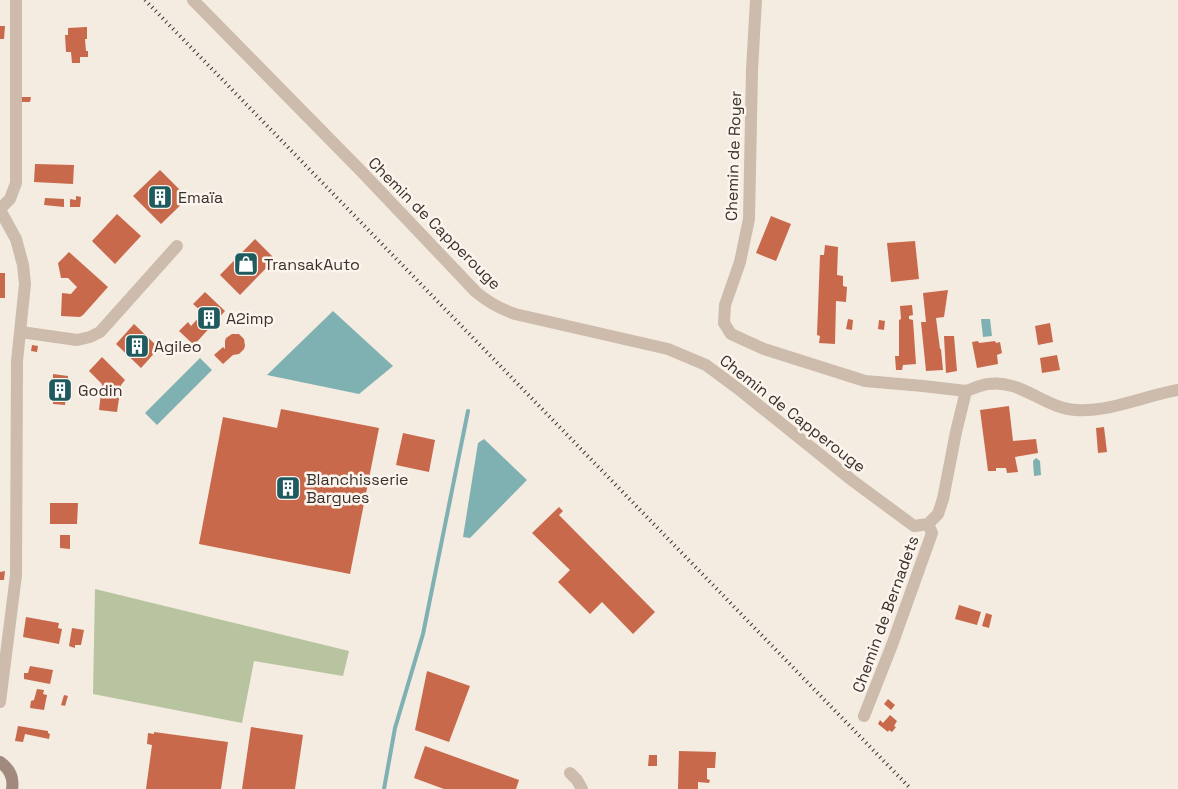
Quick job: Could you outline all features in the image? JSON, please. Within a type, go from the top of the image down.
[{"type":"street","points":[[0,702],[16,575],[17,361],[25,284],[23,265],[16,239],[0,209],[10,199],[16,183],[16,0]]},
{"type":"street","name":"Chemin de Capperouge","points":[[193,0],[483,298],[515,314],[668,349],[706,365],[853,481],[914,526],[928,524]]},
{"type":"street","name":"Chemin de Royer","points":[[756,0],[752,70],[749,219],[740,262],[725,305],[724,323],[730,334],[764,349],[865,380],[966,391]]},
{"type":"street","points":[[21,332],[77,340],[90,338],[100,332],[177,246]]},
{"type":"street","points":[[966,391],[988,384],[1007,384],[1026,390],[1052,404],[1073,410],[1088,410],[1102,409],[1162,392],[1178,390]]},
{"type":"street","name":"Chemin de Bernadets","points":[[864,716],[932,534],[928,524],[938,514],[943,499],[966,391]]},
{"type":"street","points":[[0,762],[9,770],[12,776],[12,789]]},
{"type":"street","points":[[570,773],[582,789]]},
{"type":"green space","points":[[95,589],[349,651],[343,676],[254,661],[242,723],[93,694]]},
{"type":"water","points":[[333,311],[393,366],[359,394],[267,375]]},
{"type":"water","points":[[981,319],[990,319],[992,336],[983,337]]},
{"type":"water","points":[[200,358],[212,370],[157,425],[145,413]]},
{"type":"water","points":[[484,439],[527,480],[470,538],[463,537],[478,443]]},
{"type":"water","points":[[1036,458],[1040,461],[1041,475],[1034,476],[1033,461]]},
{"type":"building","points":[[0,26],[5,26],[4,39],[0,39]]},
{"type":"building","points":[[87,27],[87,39],[85,39],[88,57],[80,57],[80,63],[72,63],[71,52],[66,52],[65,35],[68,35],[68,28]]},
{"type":"building","points":[[22,97],[31,97],[30,102],[22,102]]},
{"type":"building","points":[[35,164],[74,165],[73,184],[34,182]]},
{"type":"building","name":"Emaïa","points":[[160,170],[188,198],[161,224],[133,196]]},
{"type":"building","points":[[76,196],[81,197],[80,207],[70,207],[70,199],[76,200]]},
{"type":"building","points":[[45,198],[64,199],[64,207],[44,205]]},
{"type":"building","points":[[117,214],[141,236],[115,264],[92,241]]},
{"type":"building","points":[[771,216],[791,224],[776,261],[756,253]]},
{"type":"building","points":[[255,239],[275,259],[240,295],[220,275]]},
{"type":"building","points":[[915,241],[919,279],[891,282],[887,243]]},
{"type":"building","points":[[825,245],[838,247],[837,275],[843,276],[843,286],[847,287],[846,302],[836,301],[835,344],[819,343],[820,336],[817,335],[820,255],[824,255]]},
{"type":"building","points":[[69,252],[108,287],[80,317],[61,316],[62,293],[71,294],[77,287],[68,278],[61,278],[58,263]]},
{"type":"building","points":[[0,273],[5,273],[5,298],[0,298]]},
{"type":"building","points":[[948,290],[944,317],[936,318],[943,370],[926,371],[921,322],[926,322],[923,293]]},
{"type":"building","name":"A2imp","points":[[205,292],[225,311],[194,345],[179,331],[188,322],[191,326],[203,313],[193,304]]},
{"type":"building","points":[[912,305],[913,315],[909,316],[909,319],[913,320],[916,364],[903,365],[902,370],[896,370],[895,356],[899,356],[900,306]]},
{"type":"building","points":[[848,319],[853,320],[852,330],[846,329]]},
{"type":"building","points":[[879,320],[885,321],[884,330],[878,329]]},
{"type":"building","points":[[1050,323],[1053,342],[1038,345],[1035,326]]},
{"type":"building","name":"Agileo","points":[[134,324],[159,348],[141,368],[116,344]]},
{"type":"building","points":[[232,334],[239,334],[244,339],[245,346],[239,354],[233,355],[223,364],[214,355],[223,347],[225,349],[226,338]]},
{"type":"building","points":[[944,336],[954,336],[957,371],[946,373]]},
{"type":"building","points":[[978,341],[979,343],[1000,342],[1002,353],[997,355],[998,364],[977,368],[972,342]]},
{"type":"building","points":[[32,345],[38,346],[37,352],[31,351]]},
{"type":"building","points":[[1057,355],[1060,370],[1042,373],[1040,358]]},
{"type":"building","points":[[102,357],[125,380],[121,385],[117,412],[99,410],[102,384],[89,371]]},
{"type":"building","name":"Godin","points":[[53,374],[68,376],[65,405],[53,404]]},
{"type":"building","points":[[1009,406],[1013,441],[1036,439],[1038,453],[1015,457],[1018,472],[1007,473],[1006,468],[996,468],[996,471],[988,471],[980,410]]},
{"type":"building","name":"Blanchisserie Bargues","points":[[281,409],[379,428],[350,574],[199,544],[223,417],[277,428]]},
{"type":"building","points":[[1104,427],[1107,452],[1098,453],[1096,428]]},
{"type":"building","points":[[403,433],[435,440],[429,472],[396,465]]},
{"type":"building","points":[[50,503],[78,503],[77,524],[50,524]]},
{"type":"building","points":[[559,507],[563,511],[559,515],[655,612],[633,634],[602,602],[590,614],[558,582],[570,570],[532,533]]},
{"type":"building","points":[[60,535],[70,535],[70,549],[60,548]]},
{"type":"building","points":[[5,571],[4,580],[0,580],[0,572]]},
{"type":"building","points":[[959,605],[981,612],[977,625],[955,619]]},
{"type":"building","points":[[986,613],[992,615],[989,628],[982,626]]},
{"type":"building","points":[[26,617],[59,623],[58,628],[62,629],[59,644],[23,637]]},
{"type":"building","points":[[72,628],[84,630],[81,645],[75,645],[75,648],[69,646]]},
{"type":"building","points":[[30,666],[53,670],[50,684],[24,679],[24,673],[28,673]]},
{"type":"building","points":[[427,671],[470,686],[449,742],[415,730]]},
{"type":"building","points":[[37,689],[44,690],[43,694],[47,695],[44,710],[30,708]]},
{"type":"building","points":[[64,695],[68,696],[65,706],[61,705]]},
{"type":"building","points":[[888,699],[895,705],[891,710],[884,704]]},
{"type":"building","points":[[890,715],[897,721],[894,726],[896,727],[892,732],[889,730],[888,732],[878,724],[880,720],[883,723]]},
{"type":"building","points":[[18,726],[48,731],[50,734],[49,739],[25,734],[23,742],[15,741]]},
{"type":"building","points":[[251,727],[303,735],[295,789],[242,789]]},
{"type":"building","points":[[154,732],[228,742],[221,789],[146,789],[152,745],[147,744],[148,733],[154,734]]},
{"type":"building","points":[[425,746],[519,780],[516,789],[444,789],[414,778]]},
{"type":"building","points":[[679,751],[716,752],[715,768],[707,768],[709,783],[698,782],[698,789],[678,789]]},
{"type":"building","points":[[649,755],[657,755],[657,766],[648,766]]},
{"type":"waterway","points":[[384,789],[395,728],[423,634],[468,411]]},
{"type":"railway","points":[[145,0],[911,789]]},
{"type":"place","name":"Emaïa","points":[[160,197]]},
{"type":"place","name":"TransakAuto","points":[[246,264]]},
{"type":"place","name":"A2imp","points":[[209,318]]},
{"type":"place","name":"Agileo","points":[[137,346]]},
{"type":"place","name":"Godin","points":[[60,390]]},
{"type":"place","name":"Blanchisserie Bargues","points":[[288,488]]}]
